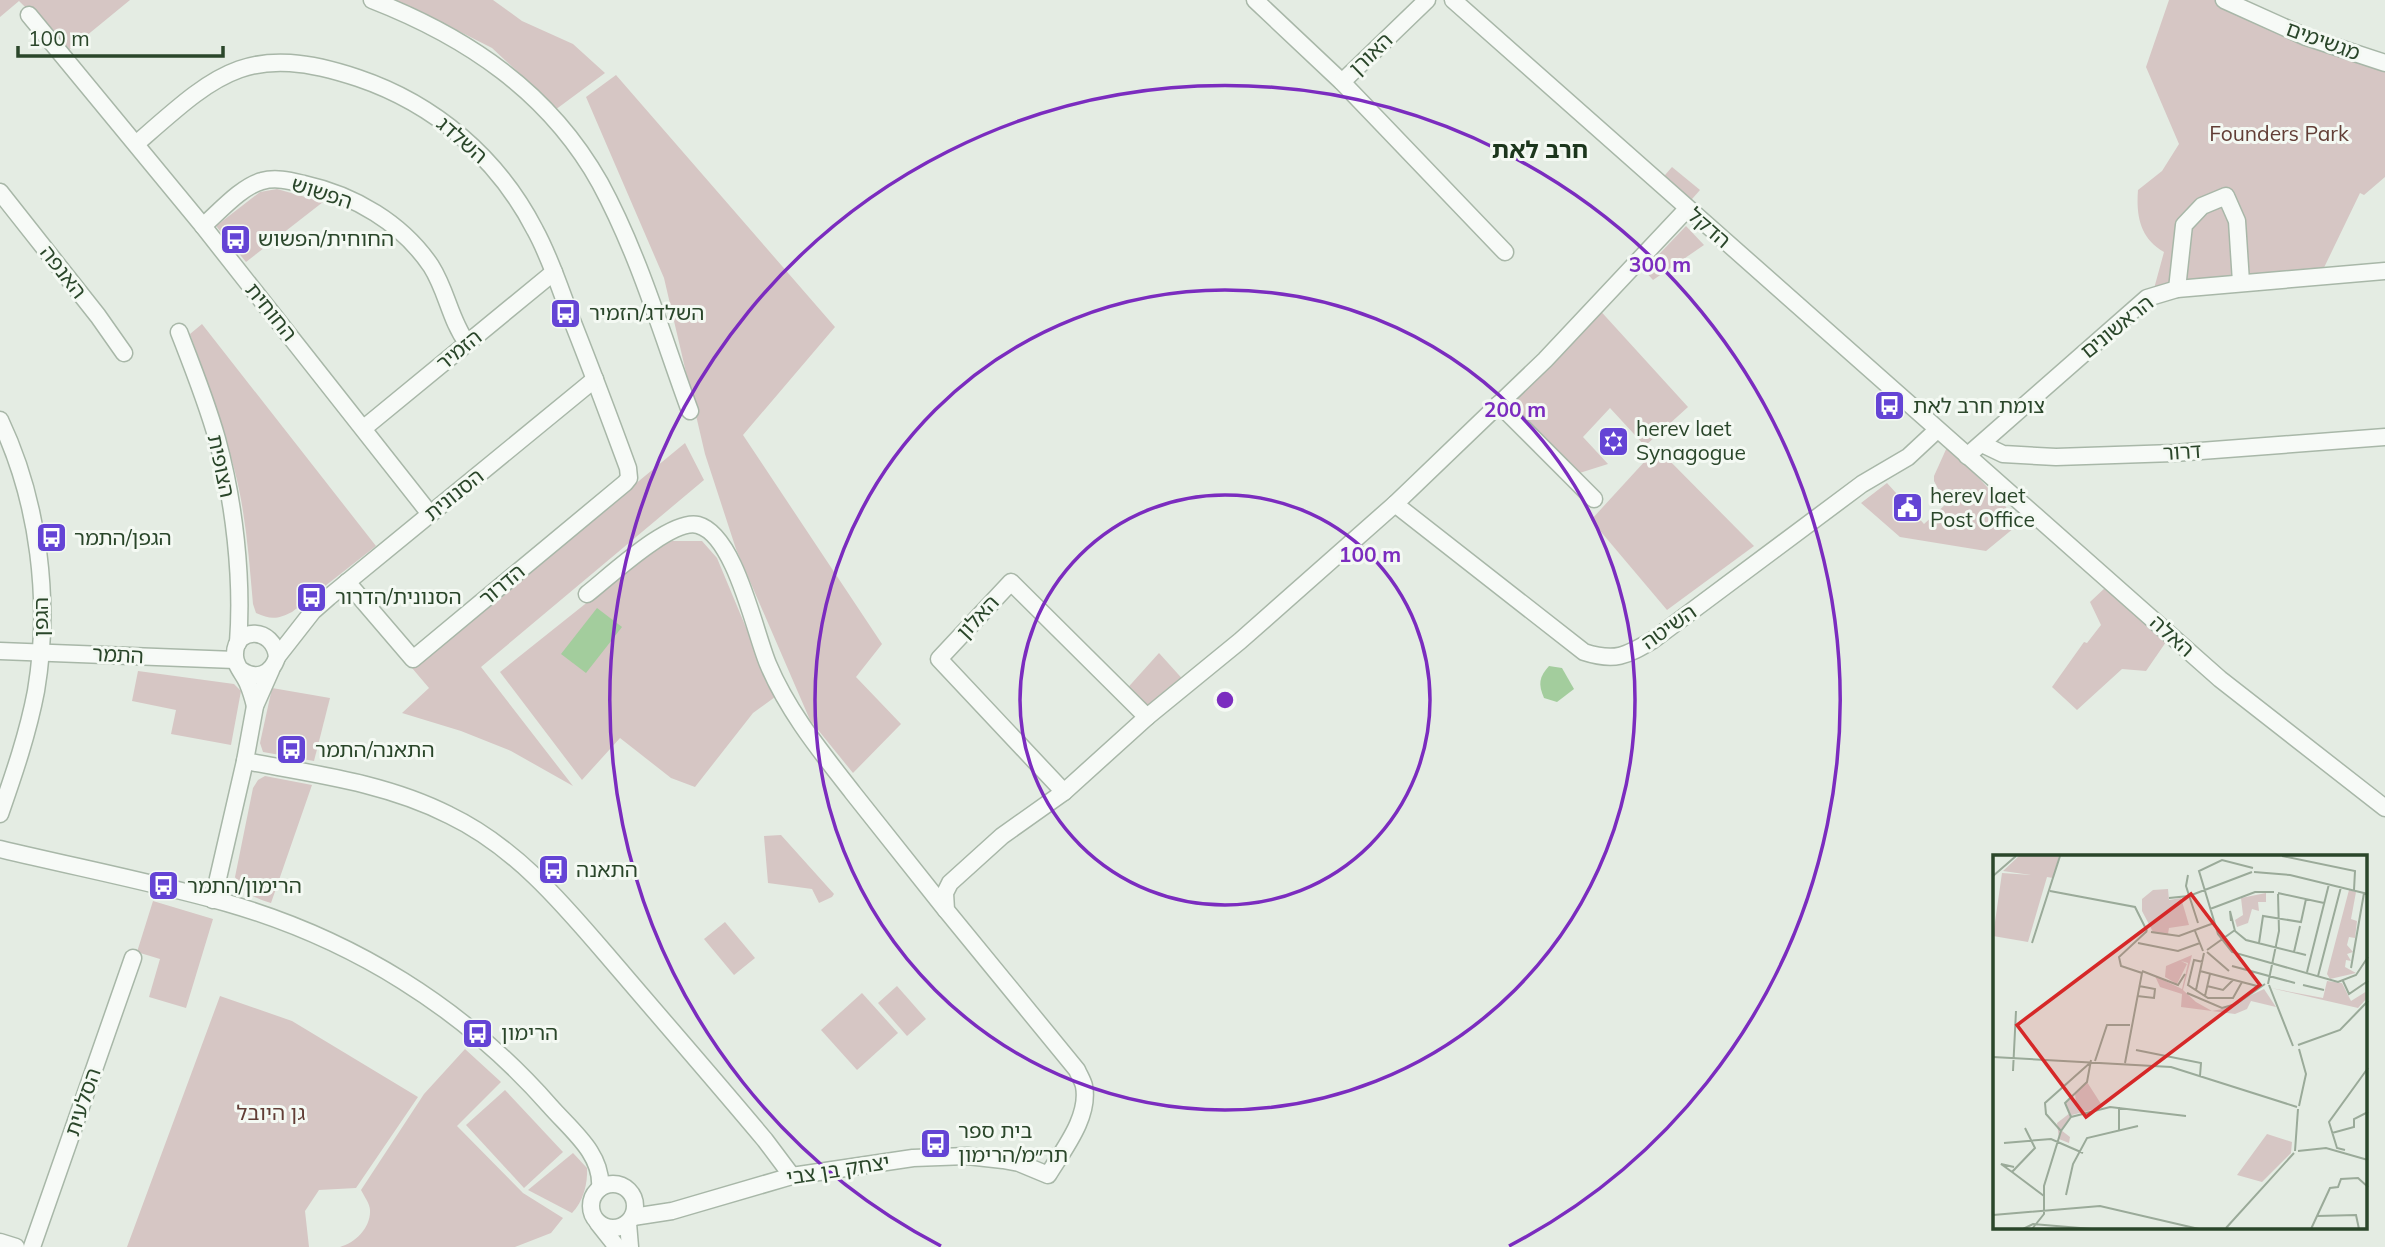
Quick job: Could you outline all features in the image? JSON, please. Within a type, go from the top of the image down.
[{"type":"street","points":[[372,0],[407,14],[477,51],[514,80],[548,113],[578,149],[615,214],[690,411]]},
{"type":"street","name":"האורן","points":[[1255,0],[1342,82],[1427,0]]},
{"type":"street","name":"הדקל","points":[[1452,0],[1967,456]]},
{"type":"street","name":"מגשימים","points":[[2224,0],[2306,37],[2385,63]]},
{"type":"street","name":"החוחית","points":[[29,15],[203,226],[430,514]]},
{"type":"street","name":"השלדג","points":[[136,144],[206,85],[238,70],[271,62],[295,62],[337,71],[371,82],[423,107],[472,145],[492,165],[536,230],[628,468]]},
{"type":"street","points":[[1342,82],[1505,251]]},
{"type":"street","name":"הפשוש","points":[[203,226],[249,187],[269,179],[288,180],[323,188],[353,200],[375,213],[416,246],[442,286],[458,329],[467,344]]},
{"type":"street","name":"האנפה","points":[[0,192],[124,353]]},
{"type":"street","points":[[2177,289],[2184,225],[2202,206],[2226,196],[2237,221],[2241,282]]},
{"type":"street","points":[[946,910],[945,893],[958,874],[1002,836],[1064,792],[1395,504],[1550,355],[1687,209]]},
{"type":"street","name":"הראשונים","points":[[1967,456],[2147,298],[2177,289],[2385,271]]},
{"type":"street","name":"הזמיר","points":[[364,428],[554,272]]},
{"type":"street","name":"הצופית","points":[[179,332],[208,411],[223,467],[235,545],[239,606],[238,643]]},
{"type":"street","name":"הסנונית","points":[[259,634],[270,635],[292,626],[313,611],[595,379]]},
{"type":"street","points":[[1499,404],[1594,499]]},
{"type":"street","name":"הגפן","points":[[0,420],[22,480],[37,545],[41,601],[36,692],[30,720],[0,814]]},
{"type":"street","name":"השיטה","points":[[1395,504],[1584,652],[1604,659],[1627,656],[1735,580],[1861,484],[1908,457],[1937,430]]},
{"type":"street","name":"דרור","points":[[1982,444],[2003,454],[2056,457],[2174,453],[2385,437]]},
{"type":"street","name":"האלה","points":[[1967,456],[2220,679],[2385,808]]},
{"type":"street","name":"הדרור","points":[[347,582],[413,659],[625,483],[629,478],[628,468]]},
{"type":"street","points":[[587,594],[668,531],[696,524],[719,540],[733,564],[756,634],[784,698],[825,757],[946,910]]},
{"type":"street","name":"האלון","points":[[1064,792],[939,659],[1011,582],[1147,717]]},
{"type":"street","name":"הצופית","points":[[239,606],[246,620],[259,634]]},
{"type":"street","name":"הסנונית","points":[[274,663],[313,611]]},
{"type":"street","points":[[213,900],[255,706],[274,663],[273,643],[259,634],[247,635],[238,643],[234,654],[251,690],[255,706]]},
{"type":"street","name":"התמר","points":[[0,651],[40,651],[238,665]]},
{"type":"street","points":[[238,665],[246,674],[258,676],[274,663]]},
{"type":"street","points":[[245,761],[386,790],[449,814],[491,840],[530,872],[584,930],[739,1109],[792,1176]]},
{"type":"street","points":[[0,849],[257,912],[330,941],[421,990],[461,1020],[538,1092],[590,1151],[596,1160],[601,1180],[591,1207],[596,1221],[617,1247]]},
{"type":"street","name":"יצחק בן צבי","points":[[631,1220],[673,1212],[792,1176],[939,1156],[1003,1160],[1048,1175],[1079,1121],[1084,1101],[1084,1086],[1077,1070],[946,910]]},
{"type":"street","name":"הסלעית","points":[[32,1247],[133,958]]},
{"type":"street","points":[[600,1188],[621,1185],[628,1189],[634,1199],[636,1209],[631,1220],[630,1247]]},
{"type":"street","name":"יצחק בן צבי","points":[[634,1199],[644,1208],[673,1212]]},
{"type":"street","points":[[596,1221],[617,1229],[631,1220]]},
{"type":"street","points":[[0,1242],[16,1247]]},
{"type":"green space","points":[[0,0],[130,0],[69,50],[19,1],[0,17]]},
{"type":"green space","points":[[392,0],[493,0],[522,21],[573,44],[605,73],[555,110],[492,48]]},
{"type":"green space","name":"Founders Park","points":[[2169,0],[2219,0],[2385,63],[2385,177],[2364,195],[2360,193],[2319,278],[2152,296],[2164,252],[2150,240],[2141,226],[2138,190],[2162,171],[2179,144],[2146,67]]},
{"type":"green space","points":[[616,75],[835,327],[743,435],[882,644],[856,677],[901,724],[853,773],[810,720],[736,549],[705,454],[664,278],[586,97]]},
{"type":"green space","points":[[1672,167],[1700,190],[1685,207],[1658,183]]},
{"type":"green space","points":[[277,189],[323,202],[246,262],[216,226],[260,192]]},
{"type":"green space","points":[[1686,226],[1704,245],[1653,280],[1644,270]]},
{"type":"green space","points":[[1596,306],[1688,407],[1645,446],[1610,408],[1583,437],[1608,464],[1570,476],[1499,404]]},
{"type":"green space","points":[[202,324],[376,546],[292,612],[278,617],[270,618],[256,613],[253,604],[239,488],[225,437],[190,334]]},
{"type":"green space","points":[[685,443],[704,480],[481,667],[573,786],[511,751],[461,731],[402,713],[429,688],[412,668]]},
{"type":"green space","points":[[1948,445],[1989,489],[1994,486],[2007,509],[2020,523],[1986,551],[1900,537],[1861,503],[1887,483],[1924,524],[1946,504],[1934,476]]},
{"type":"green space","points":[[1657,448],[1754,546],[1667,610],[1591,520]]},
{"type":"green space","points":[[672,541],[702,541],[717,558],[775,697],[753,713],[695,787],[671,778],[620,738],[582,780],[500,672],[654,549]]},
{"type":"green space","points":[[2107,586],[2166,642],[2146,671],[2122,669],[2077,710],[2052,687],[2084,642],[2087,643],[2101,625],[2090,602]]},
{"type":"green space","points":[[1159,653],[1187,684],[1147,717],[1123,693]]},
{"type":"green space","points":[[138,671],[234,684],[241,691],[231,745],[171,734],[176,710],[132,701]]},
{"type":"green space","points":[[272,688],[330,698],[314,761],[263,752],[260,743]]},
{"type":"green space","points":[[265,776],[312,785],[271,903],[249,894],[235,877],[253,788],[258,780]]},
{"type":"green space","points":[[781,835],[834,894],[832,897],[819,903],[812,889],[768,883],[764,836]]},
{"type":"green space","points":[[153,901],[213,919],[186,1008],[149,997],[160,959],[137,952]]},
{"type":"green space","points":[[725,922],[755,958],[734,975],[704,939]]},
{"type":"green space","points":[[897,986],[926,1019],[907,1036],[878,1003]]},
{"type":"green space","points":[[862,993],[898,1033],[857,1070],[821,1030]]},
{"type":"green space","name":"גן היובל","points":[[220,996],[292,1021],[418,1097],[356,1188],[319,1190],[305,1211],[309,1247],[127,1247]]},
{"type":"green space","points":[[465,1049],[501,1082],[457,1126],[523,1193],[563,1218],[551,1233],[515,1247],[340,1247],[356,1238],[368,1223],[370,1208],[361,1190],[424,1094]]},
{"type":"green space","points":[[505,1090],[563,1152],[524,1188],[466,1125]]},
{"type":"green space","points":[[573,1153],[587,1168],[587,1174],[582,1198],[572,1213],[528,1190]]},
{"type":"shaded area","points":[[597,608],[622,627],[586,673],[561,654]]},
{"type":"shaded area","points":[[1549,666],[1562,668],[1574,689],[1557,702],[1544,698],[1541,689],[1541,677]]},
{"type":"place","name":"החוחית/הפשוש","points":[[235,239]]},
{"type":"place","name":"השלדג/הזמיר","points":[[566,313]]},
{"type":"place","name":"צומת חרב לאת","points":[[1890,406]]},
{"type":"place","name":"herev laet Synagogue","points":[[1613,441]]},
{"type":"place","name":"herev laet Post Office","points":[[1907,508]]},
{"type":"place","name":"הגפן/התמר","points":[[51,538]]},
{"type":"place","name":"הסנונית/הדרור","points":[[312,597]]},
{"type":"place","name":"התאנה/התמר","points":[[292,750]]},
{"type":"place","name":"התאנה","points":[[553,870]]},
{"type":"place","name":"הרימון/התמר","points":[[164,886]]},
{"type":"place","name":"הרימון","points":[[478,1033]]},
{"type":"place","name":"בית ספר תר״מ/הרימון","points":[[935,1143]]},
{"type":"district","name":"חרב לאת","points":[[1540,150]]}]
